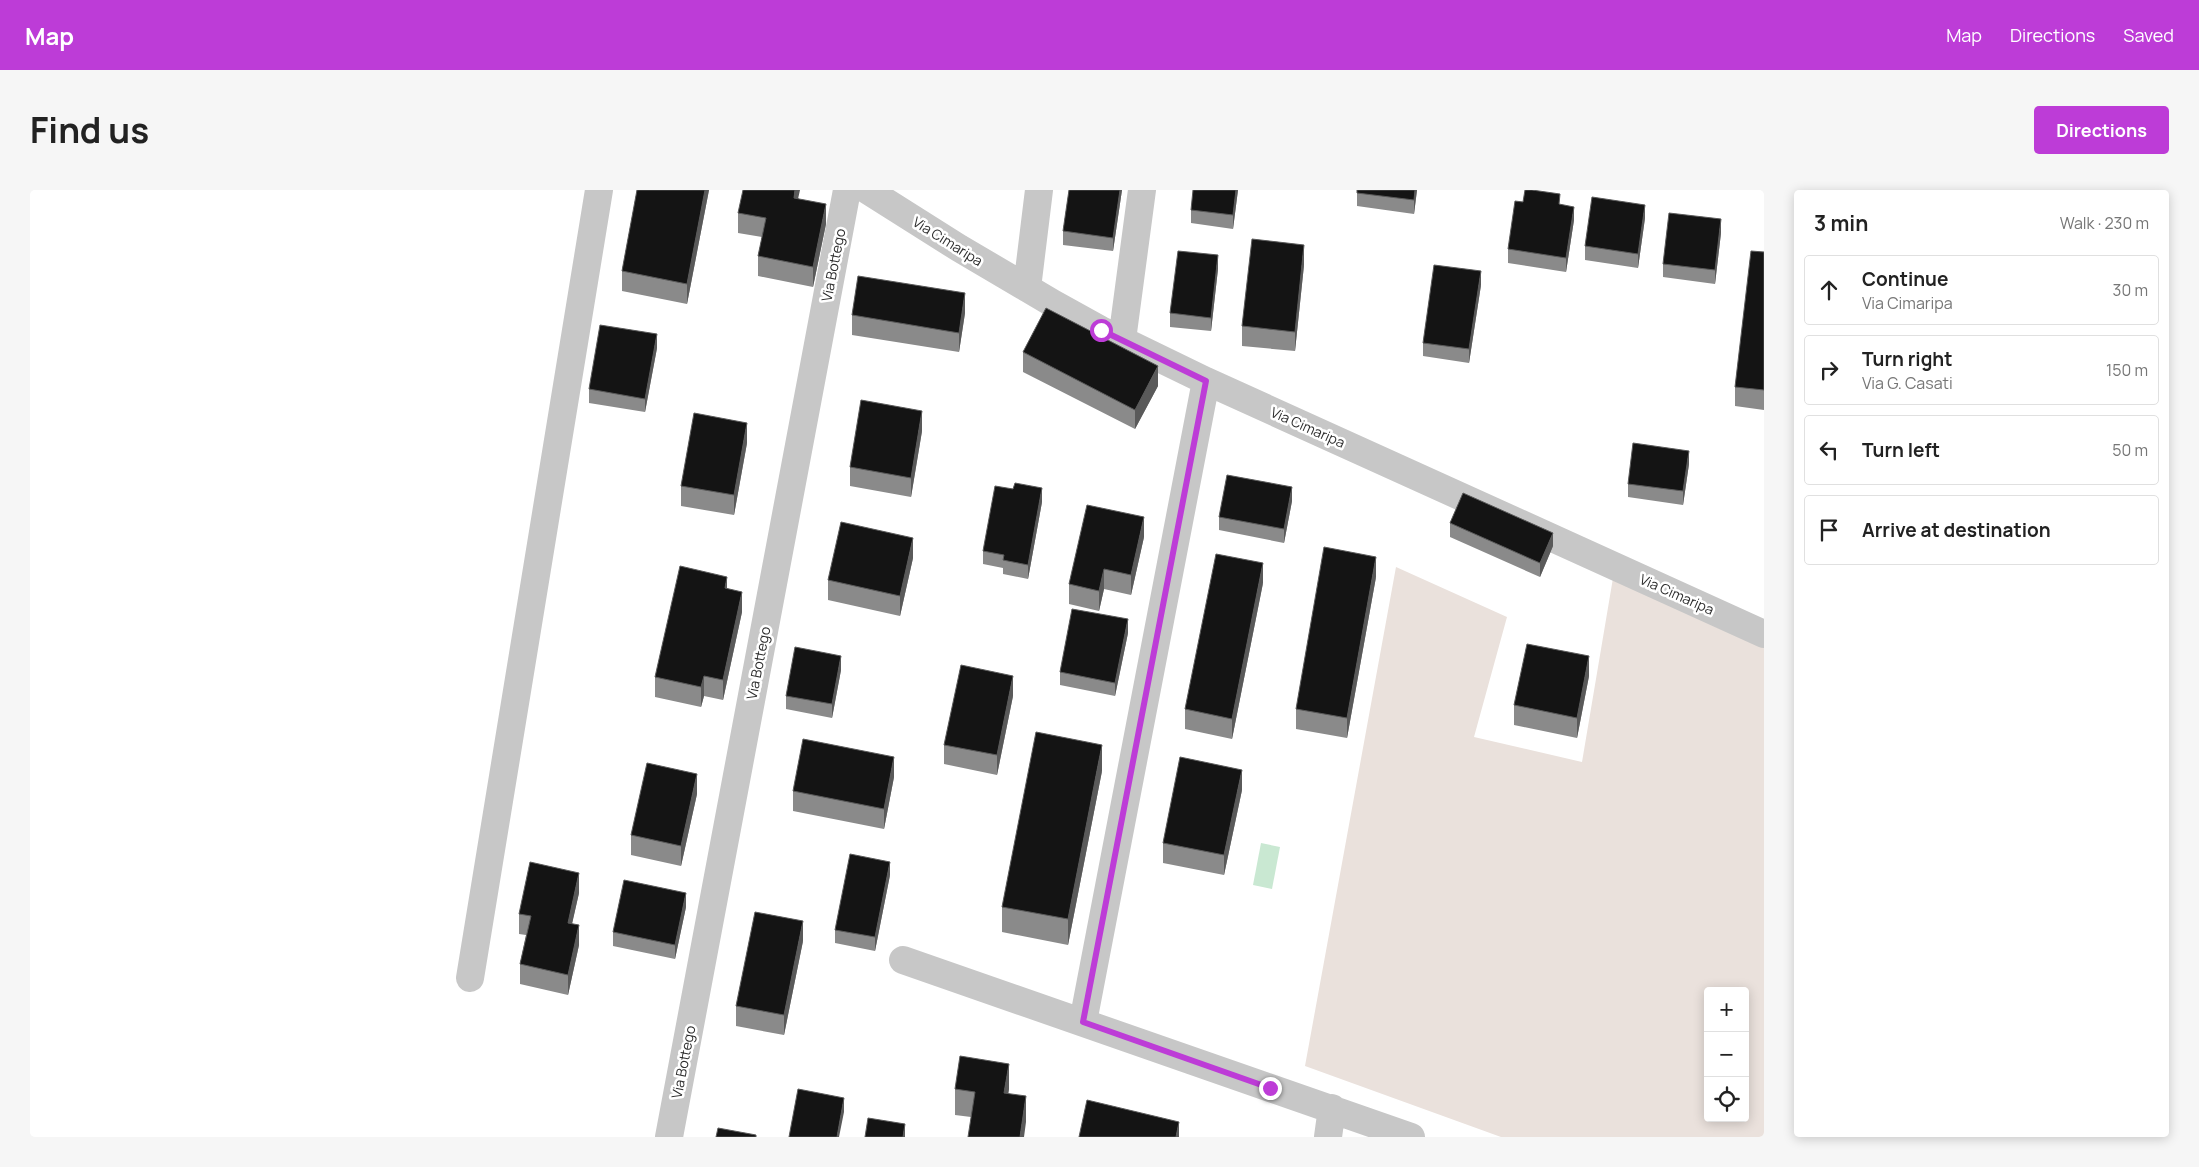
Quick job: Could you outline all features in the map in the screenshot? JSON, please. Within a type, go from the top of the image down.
[{"type":"street","points":[[470,978],[599,190]]},
{"type":"street","name":"Via Bottego","points":[[669,1137],[847,190]]},
{"type":"street","name":"Via Cimaripa","points":[[867,190],[1027,288],[1122,340],[1206,381],[1764,634]]},
{"type":"street","points":[[1027,288],[1039,190]]},
{"type":"street","points":[[1122,340],[1142,190]]},
{"type":"street","points":[[1083,1022],[1206,381]]},
{"type":"street","points":[[903,960],[1411,1137]]},
{"type":"street","points":[[1328,1137],[1332,1108]]},
{"type":"shaded area","points":[[1396,567],[1507,617],[1474,737],[1582,762],[1613,578],[1764,645],[1764,1137],[1501,1137],[1305,1066]]},
{"type":"shaded area","points":[[1261,843],[1280,847],[1272,889],[1253,885]]},
{"type":"building","points":[[637,190],[705,190],[687,284],[622,271]]},
{"type":"building","points":[[743,190],[795,190],[794,198],[826,204],[813,267],[758,256],[766,218],[738,213]]},
{"type":"building","points":[[1069,190],[1120,190],[1113,238],[1063,231]]},
{"type":"building","points":[[1193,190],[1236,190],[1233,215],[1191,210]]},
{"type":"building","points":[[1357,190],[1415,190],[1414,200],[1357,193]]},
{"type":"building","points":[[1525,190],[1560,194],[1559,204],[1574,207],[1566,258],[1508,249],[1515,201],[1523,202]]},
{"type":"building","points":[[1592,197],[1645,205],[1638,254],[1585,246]]},
{"type":"building","points":[[1669,213],[1721,219],[1715,270],[1663,264]]},
{"type":"building","points":[[1252,239],[1304,245],[1295,332],[1242,326]]},
{"type":"building","points":[[1178,251],[1218,255],[1211,318],[1170,313]]},
{"type":"building","points":[[1751,251],[1764,252],[1764,390],[1735,387]]},
{"type":"building","points":[[1434,265],[1481,271],[1469,349],[1423,343]]},
{"type":"building","points":[[858,276],[965,293],[959,333],[852,315]]},
{"type":"building","points":[[1046,308],[1158,366],[1135,410],[1023,352]]},
{"type":"building","points":[[600,325],[657,334],[645,399],[589,389]]},
{"type":"building","points":[[861,400],[922,411],[911,478],[850,467]]},
{"type":"building","points":[[694,413],[747,423],[734,495],[681,486]]},
{"type":"building","points":[[1633,443],[1689,451],[1683,491],[1628,484]]},
{"type":"building","points":[[1227,475],[1292,487],[1284,529],[1219,517]]},
{"type":"building","points":[[1015,483],[1042,488],[1028,565],[1003,560],[1004,555],[983,551],[995,486],[1013,489]]},
{"type":"building","points":[[1463,493],[1553,533],[1540,563],[1450,523]]},
{"type":"building","points":[[1087,505],[1144,517],[1131,575],[1104,569],[1099,591],[1069,584]]},
{"type":"building","points":[[841,522],[913,538],[900,596],[828,580]]},
{"type":"building","points":[[1324,547],[1376,557],[1347,718],[1296,709]]},
{"type":"building","points":[[1216,554],[1263,563],[1232,719],[1185,709]]},
{"type":"building","points":[[680,566],[727,577],[725,588],[742,592],[723,680],[704,676],[701,687],[655,677]]},
{"type":"building","points":[[1072,609],[1128,619],[1115,683],[1060,672]]},
{"type":"building","points":[[1527,644],[1589,656],[1577,718],[1514,705]]},
{"type":"building","points":[[795,647],[841,656],[832,704],[786,696]]},
{"type":"building","points":[[961,665],[1013,676],[997,755],[944,745]]},
{"type":"building","points":[[1036,732],[1102,745],[1068,919],[1002,907]]},
{"type":"building","points":[[803,739],[894,757],[884,809],[793,791]]},
{"type":"building","points":[[1180,757],[1242,770],[1224,855],[1163,843]]},
{"type":"building","points":[[647,763],[697,774],[681,846],[631,835]]},
{"type":"building","points":[[850,854],[890,862],[875,937],[835,930]]},
{"type":"building","points":[[530,862],[579,873],[568,923],[579,925],[568,975],[520,964],[531,916],[519,914]]},
{"type":"building","points":[[624,880],[686,893],[675,945],[613,932]]},
{"type":"building","points":[[755,912],[803,921],[784,1015],[736,1006]]},
{"type":"building","points":[[960,1056],[1009,1064],[1004,1093],[1026,1096],[1020,1137],[968,1137],[975,1092],[955,1089]]},
{"type":"building","points":[[798,1089],[844,1098],[837,1137],[789,1137]]},
{"type":"building","points":[[1087,1100],[1179,1122],[1176,1137],[1079,1137]]},
{"type":"building","points":[[868,1118],[905,1124],[903,1137],[865,1137]]},
{"type":"building","points":[[718,1128],[756,1135],[756,1137],[716,1137]]},
{"type":"route","points":[[1101,330],[1206,381],[1083,1022],[1270,1088]]}]
